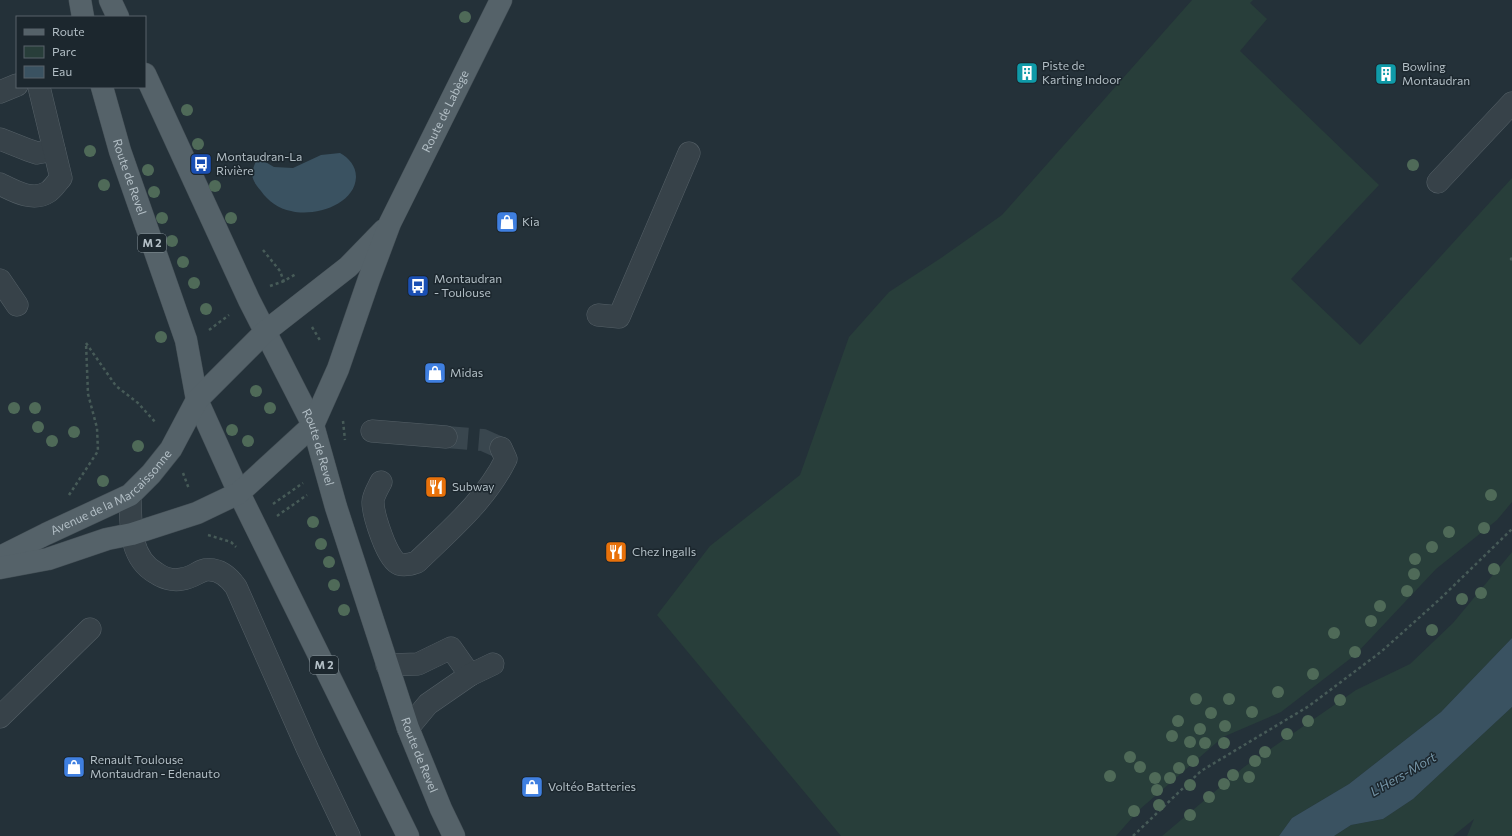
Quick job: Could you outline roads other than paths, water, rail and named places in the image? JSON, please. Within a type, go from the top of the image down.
[{"type":"main road","points":[[80,0],[83,16]]},
{"type":"main road","name":"Route de Labège","points":[[313,425],[338,369],[390,223],[501,0]]},
{"type":"main road","name":"Route de Revel","points":[[146,76],[249,300],[313,425],[328,482],[408,728],[441,809],[454,836]]},
{"type":"main road","name":"Route de Revel","points":[[102,88],[120,152],[186,340],[197,400],[239,494],[408,836]]},
{"type":"main road","name":"Route de Labège","points":[[266,331],[348,267],[390,223]]},
{"type":"main road","name":"Avenue de la Marcaissonne","points":[[0,557],[60,527],[130,495],[152,474],[171,449],[197,400],[266,331]]},
{"type":"main road","points":[[0,568],[48,559],[107,539],[132,534],[197,513],[239,494],[313,425]]},
{"type":"lane","points":[[0,92],[16,85]]},
{"type":"lane","points":[[0,184],[19,193],[38,196],[48,192],[61,178],[39,88]]},
{"type":"lane","points":[[1438,182],[1512,103]]},
{"type":"lane","points":[[0,139],[38,153],[54,150]]},
{"type":"lane","points":[[598,315],[619,317],[689,153]]},
{"type":"lane","points":[[0,280],[17,305]]},
{"type":"lane","points":[[372,431],[446,437]]},
{"type":"lane","points":[[381,482],[373,502],[379,528],[389,555],[398,564],[407,565],[417,562],[470,509],[499,474],[506,459],[501,448]]},
{"type":"lane","points":[[130,495],[132,534],[137,553],[150,570],[163,578],[180,580],[191,578],[205,570],[218,571],[228,577],[236,587],[345,834]]},
{"type":"lane","points":[[0,717],[90,629]]},
{"type":"lane","points":[[387,665],[418,664],[452,648],[470,675]]},
{"type":"lane","points":[[408,728],[428,704],[470,675],[493,664]]},
{"type":"water","points":[[340,153],[349,160],[355,169],[356,177],[354,187],[349,195],[341,202],[332,207],[321,210],[300,212],[287,210],[278,206],[264,195],[252,177],[256,161],[262,160],[274,167],[293,168],[321,155]]},
{"type":"water","name":"L'Hers-Mort","points":[[1512,638],[1512,707],[1413,799],[1383,819],[1351,825],[1334,836],[1279,836],[1292,818],[1349,784],[1441,712]]},
{"type":"tunnel","points":[[446,437],[483,440],[501,448]]},
{"type":"place","name":"Piste de Karting Indoor","points":[[1027,73]]},
{"type":"place","name":"Bowling Montaudran","points":[[1386,74]]},
{"type":"place","name":"Montaudran-La Rivière","points":[[201,164]]},
{"type":"place","name":"Kia","points":[[507,222]]},
{"type":"place","name":"Montaudran - Toulouse","points":[[418,286]]},
{"type":"place","name":"Midas","points":[[435,373]]},
{"type":"place","name":"Subway","points":[[436,487]]},
{"type":"place","name":"Chez Ingalls","points":[[616,552]]},
{"type":"place","name":"Renault Toulouse Montaudran - Edenauto","points":[[74,767]]},
{"type":"place","name":"Voltéo Batteries","points":[[532,787]]}]
